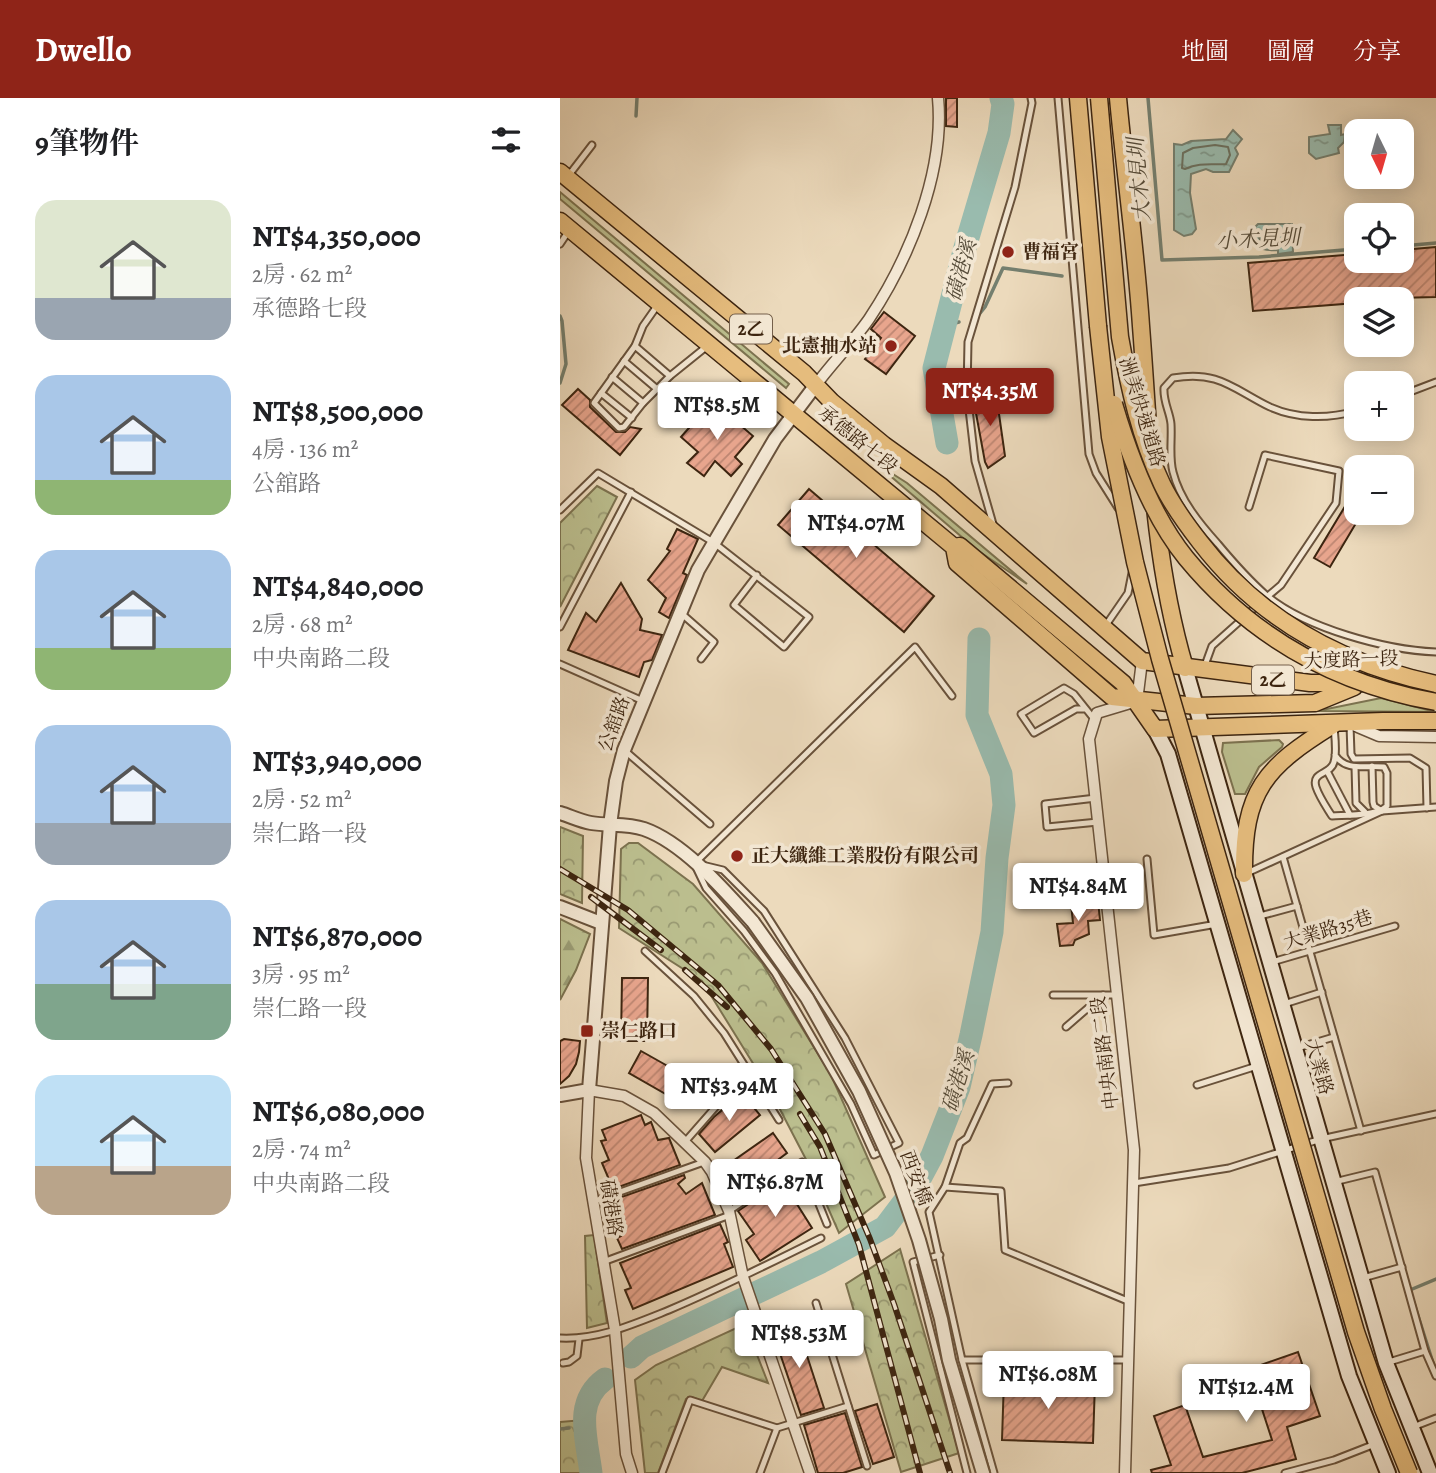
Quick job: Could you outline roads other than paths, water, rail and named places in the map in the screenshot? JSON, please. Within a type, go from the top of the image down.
[{"type":"main road","name":"洲美快速道路","points":[[1078,98],[1098,326],[1112,395],[1131,460],[1156,510],[1185,557],[1221,596],[1265,633],[1311,662],[1366,685],[1397,695],[1436,702]]},
{"type":"main road","name":"洲美快速道路","points":[[1098,98],[1120,337],[1146,447],[1163,487],[1185,523],[1234,583],[1292,628],[1328,649],[1365,664],[1402,677],[1436,684]]},
{"type":"main road","points":[[1118,98],[1139,298],[1160,560],[1185,668]]},
{"type":"main road","name":"承德路七段","points":[[563,175],[804,373],[815,386],[884,445],[941,486],[990,528]]},
{"type":"main road","name":"承德路七段","points":[[565,225],[954,547]]},
{"type":"main road","points":[[1098,326],[1110,437],[1122,502],[1160,659],[1356,1332],[1409,1473]]},
{"type":"main road","name":"2乙","points":[[990,528],[1142,662],[1185,668]]},
{"type":"main road","name":"2乙","points":[[954,547],[960,546],[999,577],[1123,683],[1155,729]]},
{"type":"main road","points":[[954,547],[957,563],[1112,697],[1196,706],[1315,703],[1362,683]]},
{"type":"main road","name":"大度路一段","points":[[1185,668],[1299,682],[1362,683],[1436,677]]},
{"type":"main road","name":"大業路","points":[[1185,668],[1360,1279],[1410,1428],[1432,1470]]},
{"type":"main road","points":[[1388,1473],[1349,1376],[1168,754],[1155,729],[1436,721]]},
{"type":"main road","points":[[1244,874],[1244,838],[1256,793],[1289,755],[1342,724]]},
{"type":"street","points":[[815,386],[867,321],[898,271],[924,204],[936,149],[939,113],[937,98]]},
{"type":"street","name":"公舘路","points":[[589,1090],[610,825],[616,781],[624,750],[680,612],[713,542],[775,439],[815,386]]},
{"type":"street","points":[[1094,719],[1097,713],[1138,701],[1142,662]]},
{"type":"street","name":"中央南路二段","points":[[1094,719],[1090,739],[1133,1139],[1125,1473]]},
{"type":"street","points":[[1342,724],[1379,736],[1436,737]]},
{"type":"street","name":"西安橋","points":[[560,813],[589,823],[642,828],[660,836],[726,891],[753,922],[807,998],[859,1091],[896,1173],[941,1319],[949,1360],[983,1473]]},
{"type":"street","points":[[560,906],[601,923]]},
{"type":"street","points":[[560,1095],[589,1090],[624,1096],[654,1113],[705,1162],[729,1213],[743,1278],[810,1473]]},
{"type":"street","name":"磺港路","points":[[589,1090],[585,1147],[615,1330],[626,1454]]},
{"type":"street","points":[[622,1473],[626,1454]]},
{"type":"street","points":[[626,1454],[632,1473]]},
{"type":"lane","points":[[990,528],[975,461],[967,392],[968,342],[1015,187],[1031,98]]},
{"type":"lane","points":[[1058,98],[1089,454],[1096,473],[1132,531],[1134,556],[1128,593],[1104,628]]},
{"type":"lane","points":[[563,175],[592,145]]},
{"type":"lane","points":[[560,244],[565,225]]},
{"type":"lane","points":[[659,304],[595,405],[619,428],[624,427],[670,376],[709,344]]},
{"type":"lane","points":[[635,345],[670,376]]},
{"type":"lane","points":[[624,361],[657,389]]},
{"type":"lane","points":[[612,377],[643,403]]},
{"type":"lane","points":[[1344,413],[1328,416],[1288,413],[1216,378],[1173,378],[1164,388],[1165,405],[1171,421],[1173,471],[1183,497],[1206,530],[1268,596],[1295,612],[1349,636],[1383,645],[1436,652]]},
{"type":"lane","points":[[1414,390],[1436,382]]},
{"type":"lane","points":[[601,393],[632,418]]},
{"type":"lane","points":[[1203,671],[1212,646],[1281,585],[1336,503],[1339,471],[1265,454],[1249,507]]},
{"type":"lane","points":[[560,510],[598,473],[713,542],[757,575],[809,617],[784,647],[734,605],[757,575]]},
{"type":"lane","points":[[560,627],[631,492]]},
{"type":"lane","points":[[680,612],[714,642],[701,659]]},
{"type":"lane","points":[[694,863],[915,647],[952,696]]},
{"type":"lane","points":[[560,664],[643,701]]},
{"type":"lane","points":[[1084,709],[1076,709],[1034,733],[1021,714],[1064,688],[1074,694],[1094,719]]},
{"type":"lane","points":[[1342,724],[1334,763],[1327,771],[1317,776],[1315,785],[1332,816],[1436,807]]},
{"type":"lane","points":[[1342,724],[1350,754],[1354,759],[1410,758],[1426,768],[1427,808]]},
{"type":"lane","points":[[624,750],[710,824]]},
{"type":"lane","points":[[1244,874],[1382,811],[1389,801],[1384,767],[1348,766],[1340,762],[1335,755]]},
{"type":"lane","points":[[1355,766],[1356,803],[1357,807],[1366,813]]},
{"type":"lane","points":[[1372,766],[1373,802],[1374,806],[1382,811]]},
{"type":"lane","points":[[1327,771],[1350,814]]},
{"type":"lane","points":[[1096,798],[1045,804],[1047,827],[1098,822]]},
{"type":"lane","points":[[1283,857],[1361,1130]]},
{"type":"lane","points":[[1147,859],[1154,935],[1217,924]]},
{"type":"lane","points":[[694,863],[723,870],[764,911],[845,1038],[899,1143],[874,1155],[839,1082],[775,973],[744,931],[706,888],[694,863]]},
{"type":"lane","points":[[1257,917],[1297,906]]},
{"type":"lane","name":"大業路35巷","points":[[1269,963],[1395,926]]},
{"type":"lane","points":[[645,950],[694,996],[724,1033],[779,1120]]},
{"type":"lane","points":[[1281,1005],[1322,992]]},
{"type":"lane","points":[[1053,995],[1116,995]]},
{"type":"lane","points":[[1066,1027],[1103,995]]},
{"type":"lane","points":[[1294,1049],[1334,1037]]},
{"type":"lane","points":[[1197,1085],[1258,1065]]},
{"type":"lane","points":[[684,1143],[748,1070]]},
{"type":"lane","points":[[994,1473],[962,1360],[929,1212],[946,1187],[960,1143],[967,1138],[992,1084],[1008,1083]]},
{"type":"lane","points":[[1134,1183],[1228,1168],[1321,1139],[1436,1114]]},
{"type":"lane","points":[[592,1202],[705,1162]]},
{"type":"lane","points":[[603,1262],[729,1213],[802,1162],[827,1224]]},
{"type":"lane","points":[[1332,1183],[1375,1172],[1425,1351],[1436,1376]]},
{"type":"lane","points":[[946,1187],[1001,1191],[1005,1250],[1130,1302]]},
{"type":"lane","points":[[560,1338],[579,1339],[627,1327],[743,1278],[821,1238]]},
{"type":"lane","points":[[940,1255],[913,1262],[967,1473]]},
{"type":"lane","points":[[1360,1279],[1402,1267]]},
{"type":"lane","points":[[816,1303],[867,1466]]},
{"type":"lane","points":[[563,1363],[577,1356],[579,1339]]},
{"type":"lane","points":[[1386,1363],[1425,1351]]},
{"type":"lane","points":[[962,1360],[1128,1360]]},
{"type":"lane","points":[[662,1473],[690,1400],[777,1428],[848,1406]]},
{"type":"lane","points":[[1410,1428],[1436,1418]]},
{"type":"lane","points":[[760,1473],[777,1428]]},
{"type":"lane","points":[[1284,1473],[1334,1460],[1375,1444]]},
{"type":"water","points":[[1328,125],[1341,125],[1344,142],[1338,148],[1339,153],[1316,159],[1309,153],[1309,137],[1330,134]]},
{"type":"water","points":[[1233,130],[1242,139],[1235,148],[1238,154],[1229,172],[1206,169],[1191,174],[1190,193],[1196,229],[1192,234],[1184,236],[1174,230],[1174,144],[1226,139]]},
{"type":"water","points":[[1258,224],[1292,224],[1293,252],[1278,254],[1278,250],[1266,250],[1256,246],[1250,240],[1251,231]]},
{"type":"waterway","points":[[636,116],[637,98]]},
{"type":"waterway","name":"磺港溪","points":[[947,443],[934,368],[964,251],[999,133],[1003,104],[1001,98]]},
{"type":"waterway","name":"小木見圳","points":[[1148,98],[1162,260],[1259,257],[1344,250]]},
{"type":"waterway","name":"小木見圳","points":[[1414,245],[1436,243]]},
{"type":"waterway","points":[[977,317],[985,307],[1003,268],[1062,276]]},
{"type":"waterway","points":[[560,316],[566,364],[560,383]]},
{"type":"waterway","points":[[944,326],[959,322]]},
{"type":"waterway","name":"磺港溪","points":[[631,1357],[642,1347],[821,1262],[885,1227],[916,1186],[932,1156],[959,1087],[971,1035],[992,932],[1004,805],[1001,774],[977,715],[979,639]]},
{"type":"waterway","points":[[1410,1290],[1436,1279]]},
{"type":"waterway","points":[[1413,1300],[1433,1363]]},
{"type":"waterway","name":"磺港溪","points":[[591,1473],[585,1434],[585,1410],[595,1388],[605,1379]]},
{"type":"waterway","points":[[560,1429],[569,1428]]},
{"type":"railway","points":[[560,869],[628,910],[718,985],[771,1049],[825,1134],[870,1239],[950,1473]]},
{"type":"railway","points":[[591,897],[661,950]]},
{"type":"railway","points":[[685,970],[727,1007]]},
{"type":"railway","points":[[800,1114],[820,1147],[859,1245],[920,1473]]},
{"type":"place","name":"曹福宮","points":[[1008,252]]},
{"type":"place","name":"北憲抽水站","points":[[891,346]]},
{"type":"place","name":"正大纖維工業股份有限公司","points":[[737,856]]},
{"type":"place","name":"崇仁路口","points":[[587,1031]]},
{"type":"water label","name":"大木見圳","points":[[1139,180]]}]
